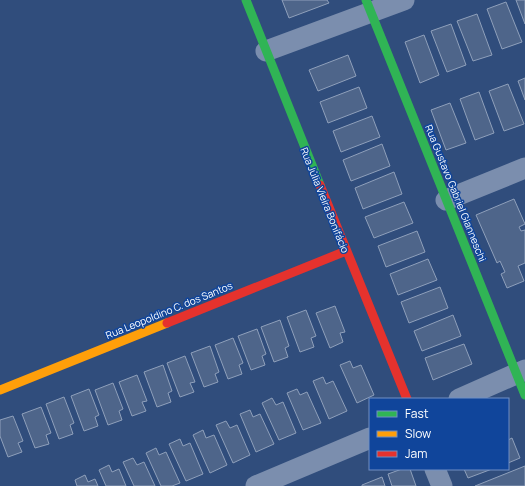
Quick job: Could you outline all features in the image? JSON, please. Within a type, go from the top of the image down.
[{"type":"street","name":"Rua Júlia Vieira Bonifácio","points":[[246,0],[407,398]]},
{"type":"street","points":[[266,51],[369,6],[404,0]]},
{"type":"street","name":"Rua Gustavo Gabriel Gianneschi","points":[[369,6],[446,200],[521,372],[525,395]]},
{"type":"street","points":[[446,200],[525,168]]},
{"type":"street","name":"Rua Leopoldino C. dos Santos","points":[[0,390],[346,251]]},
{"type":"street","points":[[461,398],[521,372]]},
{"type":"street","points":[[256,486],[369,438]]},
{"type":"street","points":[[435,470],[442,486]]},
{"type":"building","points":[[282,0],[327,0],[329,3],[289,18]]},
{"type":"building","points":[[516,0],[525,0],[525,24]]},
{"type":"building","points":[[506,2],[522,42],[502,49],[487,9]]},
{"type":"building","points":[[477,14],[492,55],[473,61],[457,21]]},
{"type":"building","points":[[451,24],[466,65],[447,72],[431,31]]},
{"type":"building","points":[[424,35],[439,75],[420,83],[405,42]]},
{"type":"building","points":[[348,55],[356,76],[318,91],[309,70]]},
{"type":"building","points":[[525,78],[525,100],[518,81]]},
{"type":"building","points":[[508,84],[524,124],[504,131],[489,91]]},
{"type":"building","points":[[359,87],[367,108],[328,123],[320,102]]},
{"type":"building","points":[[479,92],[494,133],[475,140],[460,99]]},
{"type":"building","points":[[450,103],[466,143],[446,150],[431,110]]},
{"type":"building","points":[[372,116],[380,137],[341,152],[333,131]]},
{"type":"building","points":[[382,144],[390,166],[351,181],[343,160]]},
{"type":"building","points":[[394,172],[402,194],[363,209],[355,188]]},
{"type":"building","points":[[514,199],[525,224],[519,227],[521,231],[525,230],[525,263],[518,266],[524,281],[507,288],[501,274],[505,272],[500,261],[497,263],[476,215]]},
{"type":"building","points":[[404,202],[413,223],[374,238],[365,217]]},
{"type":"building","points":[[417,231],[425,252],[386,267],[378,246]]},
{"type":"building","points":[[428,259],[437,280],[398,295],[390,274]]},
{"type":"building","points":[[440,287],[448,308],[409,323],[401,302]]},
{"type":"building","points":[[335,306],[345,332],[340,333],[343,342],[330,348],[316,313]]},
{"type":"building","points":[[306,310],[316,336],[311,338],[314,347],[300,352],[287,317]]},
{"type":"building","points":[[453,315],[461,336],[422,351],[414,331]]},
{"type":"building","points":[[280,320],[289,346],[285,348],[288,357],[274,362],[261,327]]},
{"type":"building","points":[[257,329],[266,354],[262,356],[265,365],[251,370],[238,336]]},
{"type":"building","points":[[233,338],[243,363],[239,365],[242,374],[228,379],[215,345]]},
{"type":"building","points":[[464,344],[472,364],[433,380],[425,358]]},
{"type":"building","points":[[210,346],[219,372],[215,374],[218,382],[204,387],[191,353]]},
{"type":"building","points":[[185,356],[195,382],[190,383],[194,392],[180,397],[167,363]]},
{"type":"building","points":[[350,361],[353,368],[361,365],[374,395],[357,403],[340,365]]},
{"type":"building","points":[[163,365],[172,391],[168,393],[171,402],[157,407],[144,372]]},
{"type":"building","points":[[137,375],[147,401],[142,402],[146,411],[132,416],[119,382]]},
{"type":"building","points":[[323,377],[326,384],[333,381],[347,411],[329,419],[313,381]]},
{"type":"building","points":[[113,383],[123,409],[119,411],[122,420],[108,425],[95,390]]},
{"type":"building","points":[[89,389],[99,415],[95,417],[98,426],[84,431],[71,396]]},
{"type":"building","points":[[297,389],[300,395],[307,392],[321,423],[303,430],[287,393]]},
{"type":"building","points":[[64,397],[74,423],[70,425],[73,434],[59,439],[46,404]]},
{"type":"building","points":[[272,398],[276,405],[283,402],[296,433],[279,440],[262,403]]},
{"type":"building","points":[[41,407],[51,433],[46,435],[49,444],[35,448],[22,414]]},
{"type":"building","points":[[250,410],[253,417],[260,414],[274,444],[256,452],[240,414]]},
{"type":"building","points":[[13,416],[23,441],[18,443],[22,452],[8,457],[0,436],[0,420]]},
{"type":"building","points":[[226,421],[230,428],[237,425],[250,455],[233,463],[216,425]]},
{"type":"building","points":[[203,430],[206,438],[214,435],[227,465],[210,473],[193,435]]},
{"type":"building","points":[[512,438],[520,458],[509,463],[509,440]]},
{"type":"building","points":[[180,439],[183,446],[190,443],[203,474],[186,481],[169,444]]},
{"type":"building","points":[[156,448],[159,455],[166,452],[180,483],[172,486],[161,486],[146,453]]},
{"type":"building","points":[[133,458],[137,465],[144,462],[155,486],[134,486],[123,462]]},
{"type":"building","points":[[109,465],[112,472],[119,469],[126,486],[106,486],[99,470]]},
{"type":"building","points":[[525,466],[525,486],[475,486]]},
{"type":"building","points":[[399,470],[410,470],[416,486],[392,486],[388,474]]},
{"type":"building","points":[[464,470],[489,470],[468,478]]},
{"type":"building","points":[[85,475],[88,482],[95,479],[98,486],[77,486],[75,480]]},
{"type":"building","points":[[382,477],[385,486],[362,486],[362,485]]},
{"type":"traffic: fast","points":[[246,0],[320,185]]},
{"type":"traffic: fast","points":[[366,0],[525,395]]},
{"type":"traffic: slow","points":[[0,390],[167,323]]},
{"type":"traffic: jam","points":[[320,185],[407,398]]},
{"type":"traffic: jam","points":[[167,323],[346,251]]}]
